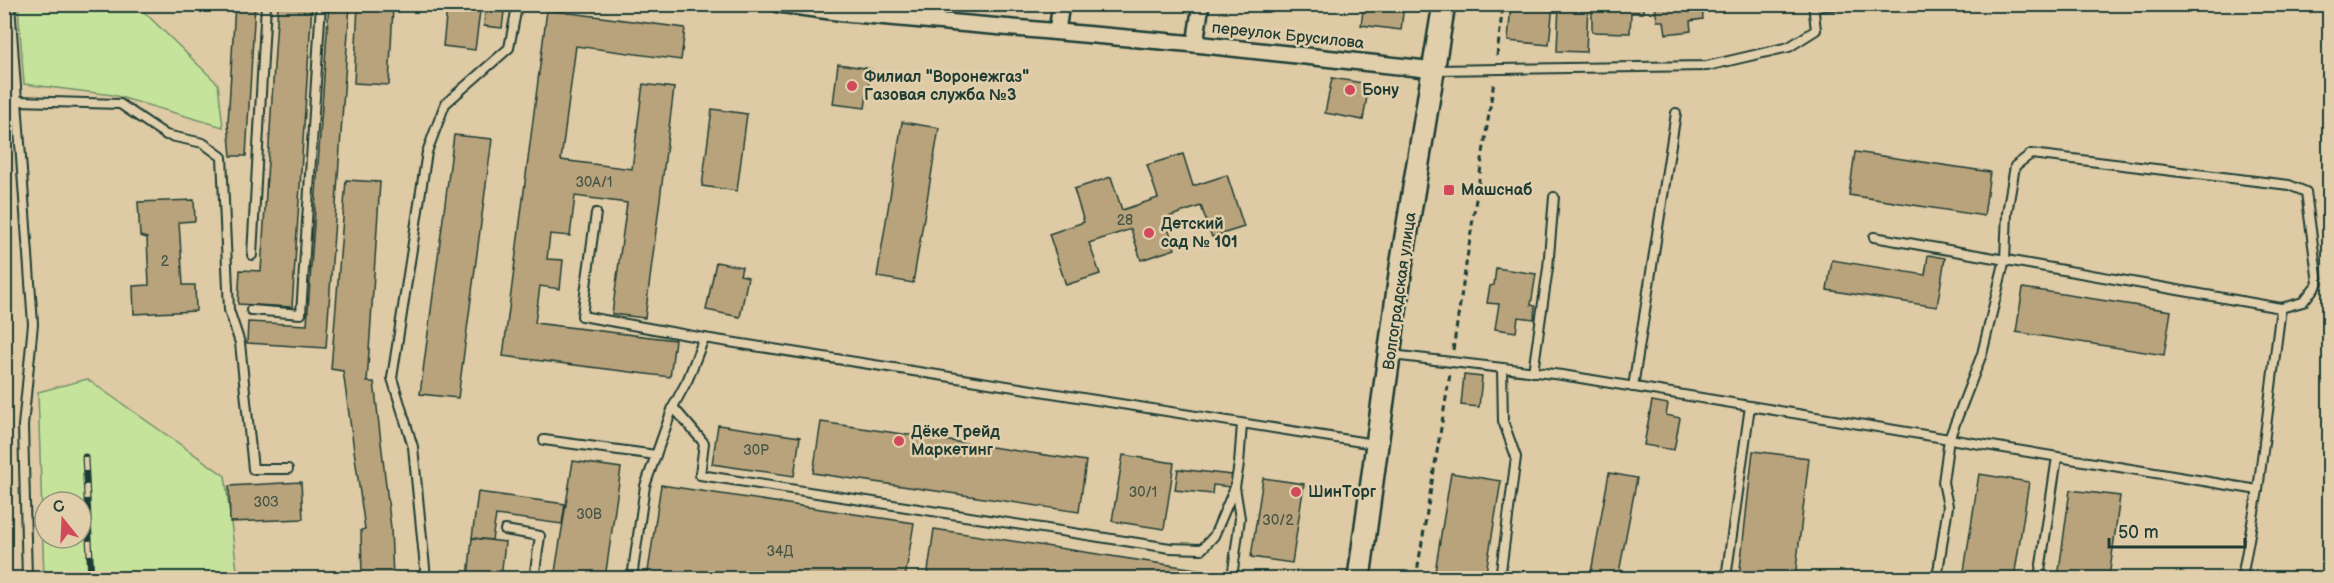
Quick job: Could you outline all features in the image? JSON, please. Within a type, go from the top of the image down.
[{"type":"main road","name":"Волгоградская улица","points":[[1359,579],[1401,267],[1444,4]]},
{"type":"street","name":"переулок Брусилова","points":[[779,4],[1195,44],[1435,70]]},
{"type":"street","points":[[1057,31],[1061,4]]},
{"type":"street","points":[[1195,44],[1201,4]]},
{"type":"lane","points":[[10,4],[33,324],[23,426],[27,579]]},
{"type":"lane","points":[[252,255],[266,4]]},
{"type":"lane","points":[[251,310],[301,314],[321,4]]},
{"type":"lane","points":[[426,579],[413,447],[392,378],[427,152],[445,104],[509,48],[516,12],[515,4]]},
{"type":"lane","points":[[1435,70],[1707,66],[1789,47],[1816,30],[1813,6],[1841,4]]},
{"type":"lane","points":[[18,101],[120,104],[166,135],[203,143],[222,157],[229,310],[240,343],[253,469],[288,469]]},
{"type":"lane","points":[[1633,387],[1676,113]]},
{"type":"lane","points":[[1874,237],[2005,260],[2281,308],[2303,302],[2318,284],[2306,192],[2289,185],[2031,154],[2015,166],[2007,213],[2005,260],[1982,354],[1949,439],[1942,482],[1948,506],[1937,579]]},
{"type":"lane","points":[[1533,372],[1548,268],[1554,197]]},
{"type":"lane","points":[[596,213],[582,316],[704,338],[1378,445]]},
{"type":"lane","points":[[2242,579],[2258,490],[2281,308]]},
{"type":"lane","points":[[632,579],[645,486],[673,407],[688,380],[704,338]]},
{"type":"lane","points":[[1390,354],[1633,387],[2258,490]]},
{"type":"lane","points":[[1500,579],[1516,457],[1503,421],[1502,368]]},
{"type":"lane","points":[[1726,579],[1750,406]]},
{"type":"lane","points":[[673,407],[704,444],[700,474],[1170,548],[1202,549],[1214,536],[1234,487],[1239,464],[1242,424]]},
{"type":"lane","points":[[544,440],[656,455]]},
{"type":"lane","points":[[2039,579],[2057,457]]},
{"type":"lane","points":[[1232,579],[1240,518],[1234,487]]},
{"type":"lane","points":[[505,530],[540,536],[534,579]]},
{"type":"path","points":[[1416,579],[1452,361],[1496,69],[1503,4]]},
{"type":"green space","points":[[18,5],[137,5],[218,84],[223,127],[113,95],[24,84]]},
{"type":"green space","points":[[87,379],[225,476],[238,578],[44,578],[43,550],[93,550],[93,490],[41,490],[38,392]]},
{"type":"building","points":[[235,4],[255,4],[246,156],[231,156],[228,123]]},
{"type":"building","points":[[278,4],[312,4],[292,307],[238,304],[240,270],[261,271]]},
{"type":"building","points":[[329,4],[350,4],[326,348],[247,343],[248,322],[307,325]]},
{"type":"building","points":[[1364,4],[1404,4],[1401,30],[1361,25]]},
{"type":"building","points":[[1511,4],[1553,4],[1549,45],[1508,41]]},
{"type":"building","points":[[1559,4],[1588,4],[1586,52],[1557,51]]},
{"type":"building","points":[[1613,4],[1643,4],[1643,13],[1631,13],[1630,33],[1592,32],[1592,8],[1613,9]]},
{"type":"building","points":[[1655,4],[1702,4],[1703,19],[1690,21],[1691,31],[1666,34],[1664,21],[1657,21]]},
{"type":"building","points":[[2110,4],[2143,4],[2111,10]]},
{"type":"building","points":[[358,5],[393,7],[389,85],[354,83]]},
{"type":"building","points":[[447,8],[480,11],[475,50],[443,46]]},
{"type":"building","points":[[547,10],[685,28],[681,60],[576,46],[561,160],[632,169],[643,84],[674,88],[645,318],[612,314],[627,203],[575,196],[570,236],[550,234],[547,259],[563,260],[560,289],[540,286],[535,323],[675,340],[670,377],[503,356]]},
{"type":"building","points":[[485,11],[504,12],[502,28],[484,26]]},
{"type":"building","name":"Филиал \"Воронежгаз\" Газовая служба №3","points":[[838,64],[871,69],[865,108],[833,104]]},
{"type":"building","points":[[1332,78],[1369,84],[1363,120],[1325,113]]},
{"type":"building","points":[[712,109],[747,114],[737,191],[702,186]]},
{"type":"building","points":[[902,122],[939,128],[913,283],[877,277]]},
{"type":"building","points":[[454,135],[492,139],[458,398],[420,394]]},
{"type":"building","points":[[1855,152],[1990,172],[1984,216],[1849,195]]},
{"type":"building","points":[[1183,154],[1193,186],[1227,175],[1244,227],[1212,237],[1201,206],[1165,218],[1175,249],[1141,260],[1131,229],[1089,243],[1100,274],[1066,285],[1049,234],[1084,222],[1074,189],[1111,177],[1122,210],[1158,198],[1147,165]]},
{"type":"building","points":[[346,180],[380,182],[367,382],[374,382],[391,528],[393,578],[362,578],[361,530],[365,529],[343,371],[331,369]]},
{"type":"building","points":[[194,200],[195,221],[179,222],[183,285],[195,285],[196,311],[134,314],[133,286],[149,285],[147,238],[140,236],[138,202]]},
{"type":"building","points":[[1928,255],[1945,258],[1937,307],[1827,290],[1832,260],[1925,275]]},
{"type":"building","points":[[716,262],[742,267],[740,275],[748,277],[740,317],[706,310]]},
{"type":"building","points":[[1496,268],[1536,274],[1531,305],[1535,306],[1534,319],[1518,317],[1516,332],[1495,329],[1499,304],[1487,303],[1490,286],[1494,285]]},
{"type":"building","points":[[2023,288],[2171,311],[2164,355],[2016,332]]},
{"type":"building","points":[[1464,375],[1482,377],[1479,407],[1461,405]]},
{"type":"building","points":[[1652,401],[1668,404],[1666,415],[1680,418],[1674,450],[1644,445]]},
{"type":"building","points":[[821,422],[1086,461],[1079,512],[813,473]]},
{"type":"building","points":[[718,425],[800,437],[794,476],[712,464]]},
{"type":"building","points":[[1753,451],[1809,458],[1795,578],[1739,578]]},
{"type":"building","points":[[1123,455],[1174,463],[1164,529],[1112,521]]},
{"type":"building","points":[[573,461],[621,468],[605,578],[554,578]]},
{"type":"building","points":[[1178,469],[1232,475],[1231,487],[1213,485],[1212,494],[1175,490]]},
{"type":"building","points":[[1451,473],[1501,481],[1485,578],[1434,578]]},
{"type":"building","points":[[1609,473],[1637,478],[1618,578],[1590,578]]},
{"type":"building","points":[[1979,474],[2029,482],[2014,578],[1963,578]]},
{"type":"building","points":[[1263,478],[1304,484],[1292,563],[1251,557]]},
{"type":"building","points":[[301,482],[303,519],[230,522],[229,486]]},
{"type":"building","points":[[661,485],[914,523],[905,578],[647,578]]},
{"type":"building","points":[[2070,490],[2120,496],[2109,578],[2058,578]]},
{"type":"building","points":[[478,492],[565,504],[562,524],[496,515],[492,540],[472,538]]},
{"type":"building","points":[[934,529],[1202,570],[1201,578],[927,578]]},
{"type":"building","points":[[472,538],[505,542],[501,578],[468,578]]},
{"type":"railway","points":[[85,457],[91,578]]},
{"type":"place","name":"Филиал \"Воронежгаз\" Газовая служба №3","points":[[852,86]]},
{"type":"place","name":"Бону","points":[[1350,90]]},
{"type":"place","name":"Машснаб","points":[[1449,190]]},
{"type":"place","name":"Детский сад № 101","points":[[1149,233]]},
{"type":"place","name":"Дёке Трейд Маркетинг","points":[[899,441]]},
{"type":"place","name":"ШинТорг","points":[[1296,492]]}]
